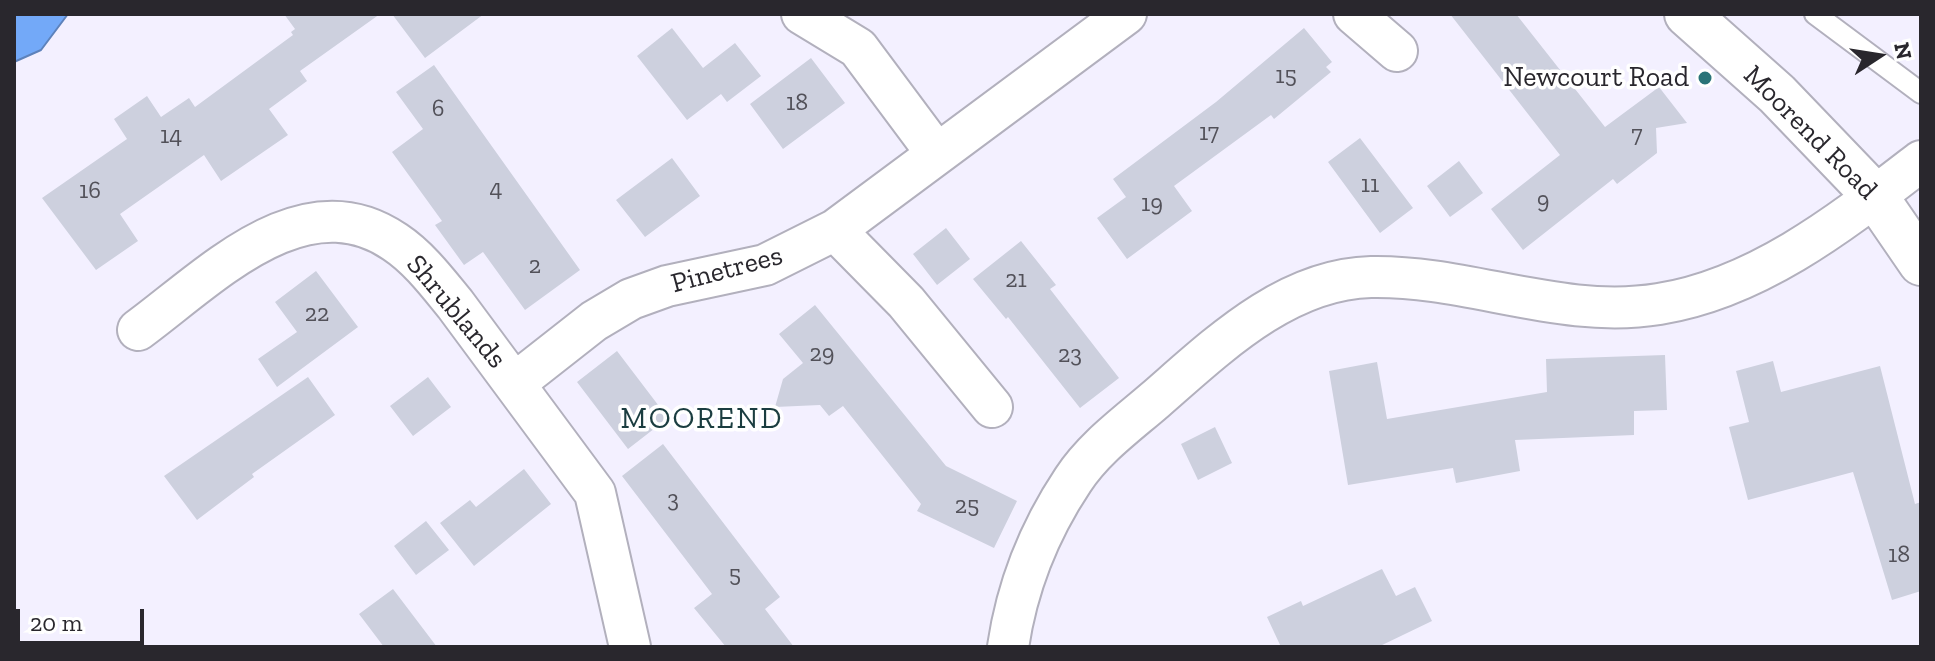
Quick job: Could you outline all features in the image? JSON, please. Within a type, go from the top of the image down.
[{"type":"street","points":[[802,14],[858,48],[937,154]]},
{"type":"street","name":"Pinetrees","points":[[515,383],[594,321],[631,299],[667,286],[765,265],[835,230],[1126,14]]},
{"type":"street","points":[[1354,14],[1397,51]]},
{"type":"street","name":"Moorend Road","points":[[1687,14],[1777,94],[1875,196],[1921,263]]},
{"type":"street","points":[[1008,647],[1013,616],[1029,563],[1056,506],[1075,476],[1098,448],[1237,329],[1274,307],[1306,292],[1370,277],[1589,307],[1659,304],[1696,296],[1744,278],[1822,233],[1921,161]]},
{"type":"street","name":"Shrublands","points":[[138,330],[266,238],[306,223],[349,223],[396,242],[424,268],[515,383],[595,493],[630,647]]},
{"type":"street","points":[[835,230],[906,302],[992,407]]},
{"type":"lane","points":[[1815,14],[1921,93]]},
{"type":"water","points":[[14,14],[68,14],[41,50],[14,62]]},
{"type":"building","points":[[284,14],[380,14],[300,71],[307,81],[269,109],[288,135],[221,181],[204,155],[120,214],[138,241],[96,270],[42,198],[127,139],[114,119],[147,96],[161,117],[189,98],[195,107],[293,35],[291,32],[295,29]]},
{"type":"building","points":[[392,14],[484,14],[425,58]]},
{"type":"building","points":[[1450,14],[1516,14],[1605,127],[1659,87],[1687,123],[1656,128],[1657,153],[1617,184],[1613,179],[1523,250],[1491,209],[1560,155]]},
{"type":"building","points":[[672,28],[703,68],[735,43],[761,76],[727,102],[721,94],[687,120],[637,56]]},
{"type":"building","points":[[1304,28],[1332,62],[1326,67],[1331,72],[1274,119],[1271,115],[1174,186],[1192,211],[1127,259],[1097,218],[1126,197],[1113,179],[1216,102]]},
{"type":"building","points":[[811,58],[845,103],[783,149],[750,104]]},
{"type":"building","points":[[434,65],[580,270],[525,310],[483,252],[464,265],[435,225],[442,221],[392,152],[423,129],[396,92]]},
{"type":"building","points":[[1360,138],[1413,208],[1380,233],[1328,162]]},
{"type":"building","points":[[672,158],[700,196],[645,237],[616,200]]},
{"type":"building","points":[[1459,161],[1483,193],[1450,217],[1427,186]]},
{"type":"building","points":[[946,228],[970,259],[937,285],[913,254]]},
{"type":"building","points":[[1021,241],[1056,285],[1050,289],[1119,378],[1080,408],[1008,317],[1006,319],[973,279]]},
{"type":"building","points":[[316,271],[358,327],[277,387],[258,359],[297,332],[275,302]]},
{"type":"building","points":[[815,305],[946,466],[1017,501],[994,548],[917,511],[921,504],[843,406],[829,416],[820,405],[775,407],[783,379],[803,363],[779,334]]},
{"type":"building","points":[[617,351],[668,418],[628,449],[577,382]]},
{"type":"building","points":[[1665,355],[1667,410],[1634,411],[1634,435],[1515,440],[1520,471],[1456,483],[1453,468],[1348,485],[1329,371],[1377,362],[1387,419],[1547,392],[1546,359]]},
{"type":"building","points":[[1773,361],[1781,392],[1880,366],[1915,504],[1921,502],[1921,591],[1892,600],[1853,472],[1748,500],[1729,427],[1749,422],[1736,371]]},
{"type":"building","points":[[308,377],[335,415],[252,474],[254,477],[197,520],[164,476]]},
{"type":"building","points":[[428,377],[451,407],[413,436],[390,406]]},
{"type":"building","points":[[1215,427],[1232,463],[1198,480],[1181,444]]},
{"type":"building","points":[[663,444],[780,597],[765,609],[794,647],[726,647],[694,608],[712,594],[622,476]]},
{"type":"building","points":[[524,469],[551,504],[474,566],[440,523],[470,500],[476,507]]},
{"type":"building","points":[[426,521],[449,550],[416,575],[394,546]]},
{"type":"building","points":[[1382,569],[1396,596],[1415,587],[1432,621],[1378,647],[1281,647],[1267,617],[1301,601],[1303,606]]},
{"type":"building","points":[[393,589],[437,647],[384,647],[359,614]]},
{"type":"place","name":"Newcourt Road","points":[[1705,78]]},
{"type":"district","name":"MOOREND","points":[[702,419]]}]
